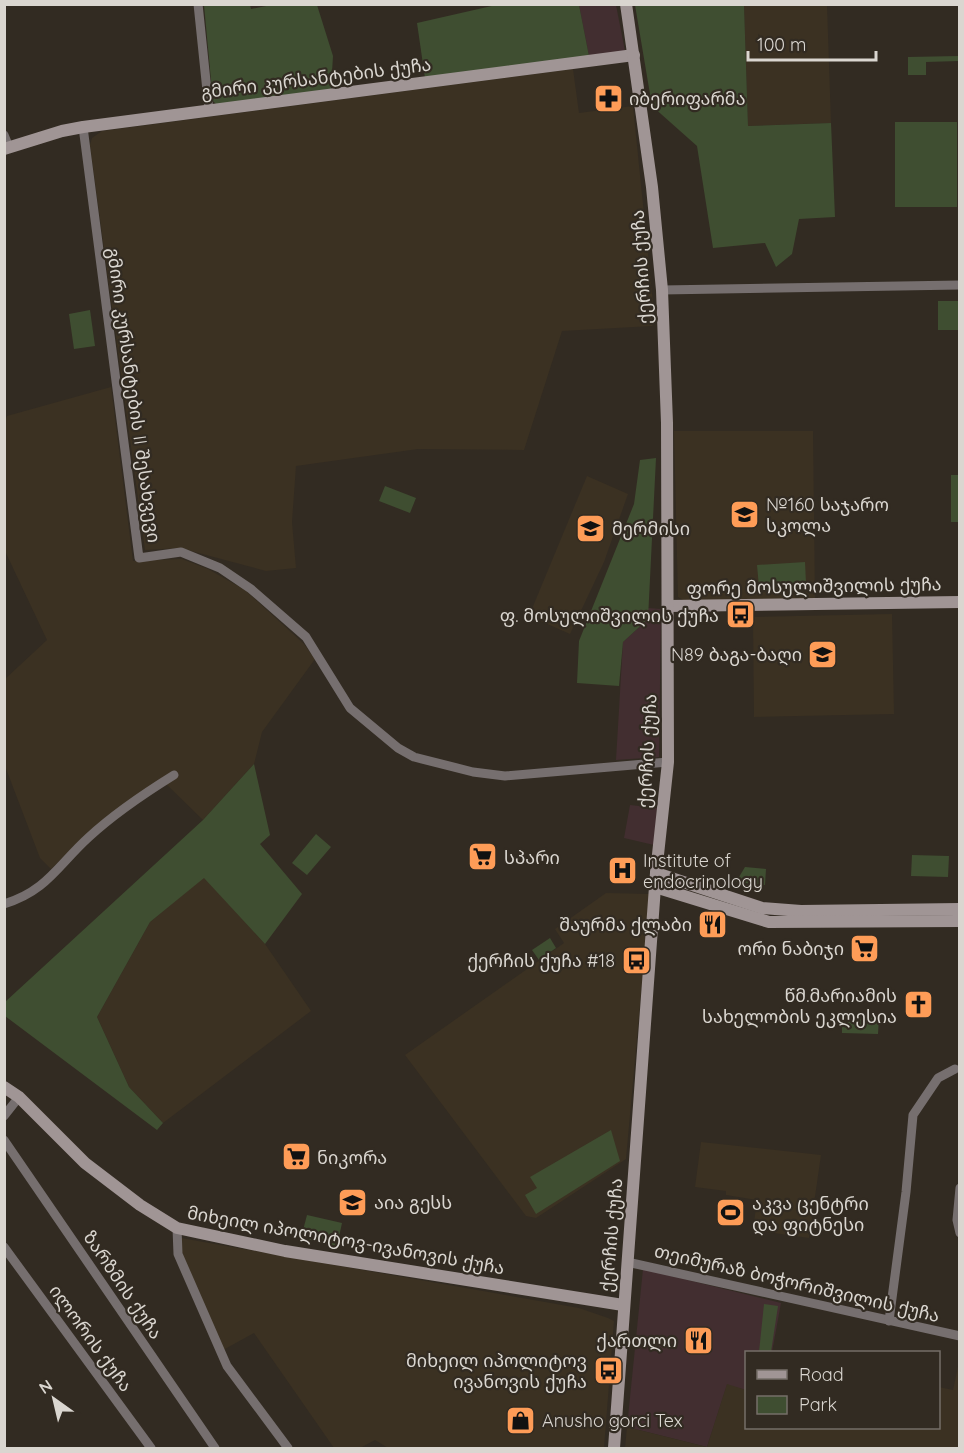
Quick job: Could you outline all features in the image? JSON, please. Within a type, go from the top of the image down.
[{"type":"main road","name":"ქერჩის ქუჩა","points":[[614,1449],[656,873],[668,762],[667,423],[662,290],[652,187],[626,4]]},
{"type":"main road","name":"გმირი კურსანტების ქუჩა","points":[[6,144],[83,127],[634,55]]},
{"type":"main road","name":"ფორე მოსულიშვილის ქუჩა","points":[[668,606],[960,602]]},
{"type":"main road","points":[[656,873],[762,908],[801,917]]},
{"type":"main road","points":[[655,887],[755,919],[871,916],[960,909]]},
{"type":"main road","points":[[701,901],[705,889]]},
{"type":"main road","points":[[871,916],[960,921]]},
{"type":"main road","name":"მიხეილ იპოლიტოვ-ივანოვის ქუჩა","points":[[4,1087],[19,1097],[85,1163],[140,1205],[177,1228],[296,1253],[623,1305]]},
{"type":"street","points":[[198,4],[209,110]]},
{"type":"street","name":"გმირი კურსანტების II შესახვევი","points":[[83,127],[139,558],[181,552],[220,568],[251,589],[306,637],[350,708],[398,748],[414,757],[472,772],[505,776],[668,762]]},
{"type":"street","points":[[662,290],[960,285]]},
{"type":"street","points":[[4,904],[25,898],[40,889],[90,836],[141,796],[174,775]]},
{"type":"street","points":[[889,1321],[906,1192],[913,1115],[938,1078],[955,1069]]},
{"type":"street","points":[[4,1116],[19,1097]]},
{"type":"street","name":"ზარზმის ქუჩა","points":[[4,1140],[211,1447]]},
{"type":"street","points":[[960,1188],[957,1220],[960,1233]]},
{"type":"street","points":[[177,1228],[178,1254],[227,1366],[288,1449]]},
{"type":"street","name":"ილორის ქუჩა","points":[[4,1246],[151,1449]]},
{"type":"street","name":"თეიმურაზ ბოჭორიშვილის ქუჩა","points":[[627,1262],[960,1336]]},
{"type":"shaded area","points":[[579,5],[616,5],[625,51],[589,56]]},
{"type":"shaded area","points":[[744,5],[827,5],[831,123],[748,126]]},
{"type":"shaded area","points":[[573,69],[579,113],[633,106],[655,323],[652,326],[562,331],[524,450],[418,449],[296,466],[292,522],[296,568],[266,571],[180,548],[145,550],[90,145],[92,138],[102,131]]},
{"type":"shaded area","points":[[111,387],[133,561],[182,559],[208,569],[245,590],[304,644],[315,659],[262,732],[254,764],[203,820],[161,779],[94,827],[51,869],[40,858],[5,766],[4,680],[47,640],[5,551],[4,425],[7,416]]},
{"type":"shaded area","name":"№160 საჯარო სკოლა","points":[[674,431],[813,431],[815,600],[685,601],[678,597]]},
{"type":"shaded area","name":"მერმისი","points":[[587,476],[628,494],[604,562],[570,634],[529,616]]},
{"type":"shaded area","points":[[648,608],[661,609],[659,757],[616,760],[623,642],[648,619]]},
{"type":"shaded area","name":"N89 ბაგა-ბაღი","points":[[892,614],[894,714],[754,717],[753,617]]},
{"type":"shaded area","points":[[630,805],[657,808],[654,845],[624,838]]},
{"type":"shaded area","points":[[204,877],[265,944],[311,1011],[163,1123],[129,1087],[97,1017],[150,922]]},
{"type":"shaded area","points":[[606,893],[650,894],[626,1159],[536,1218],[526,1216],[405,1055],[564,943],[555,929]]},
{"type":"shaded area","points":[[701,1142],[821,1155],[809,1238],[753,1230],[757,1200],[726,1195],[726,1191],[695,1187]]},
{"type":"shaded area","points":[[181,1238],[579,1308],[608,1318],[614,1321],[604,1448],[388,1448],[375,1440],[360,1448],[334,1448],[254,1333],[223,1350],[182,1261]]},
{"type":"shaded area","points":[[643,1269],[781,1303],[772,1351],[745,1351],[745,1390],[727,1385],[707,1447],[627,1427]]},
{"type":"shaded area","points":[[959,1362],[959,1448],[625,1448],[627,1427],[707,1447],[727,1384],[745,1390],[745,1429],[940,1429],[940,1387],[953,1390]]},
{"type":"green space","points":[[204,5],[250,5],[251,9],[271,5],[317,5],[333,56],[331,89],[217,105],[213,101]]},
{"type":"green space","points":[[496,5],[579,5],[589,56],[425,78],[417,23]]},
{"type":"green space","points":[[635,5],[744,5],[748,126],[831,123],[835,217],[799,219],[792,254],[776,267],[765,243],[713,248],[697,146],[652,106]]},
{"type":"green space","points":[[959,56],[959,61],[926,62],[926,75],[908,75],[908,57]]},
{"type":"green space","points":[[895,122],[957,122],[957,207],[895,207]]},
{"type":"green space","points":[[938,301],[959,301],[959,330],[938,330]]},
{"type":"green space","points":[[90,310],[95,346],[74,349],[69,314]]},
{"type":"green space","points":[[656,458],[648,619],[623,642],[619,686],[577,683],[579,641],[634,504],[640,460]]},
{"type":"green space","points":[[951,475],[959,475],[959,522],[951,522]]},
{"type":"green space","points":[[385,486],[416,498],[410,513],[379,501]]},
{"type":"green space","points":[[805,562],[806,583],[759,587],[757,565]]},
{"type":"green space","points":[[254,764],[270,835],[260,844],[302,894],[265,944],[204,878],[150,922],[97,1017],[129,1087],[163,1123],[157,1130],[5,1016],[5,1002],[203,820]]},
{"type":"green space","points":[[316,834],[331,847],[307,875],[292,863]]},
{"type":"green space","points":[[912,855],[949,856],[948,877],[911,876]]},
{"type":"green space","points":[[745,867],[766,869],[765,885],[736,882]]},
{"type":"green space","points":[[550,938],[556,948],[539,960],[532,950]]},
{"type":"green space","points":[[842,1016],[879,1018],[878,1034],[842,1033]]},
{"type":"green space","points":[[611,1130],[620,1161],[536,1214],[525,1195],[537,1188],[530,1177]]},
{"type":"green space","points":[[307,1215],[342,1223],[337,1246],[301,1238]]},
{"type":"green space","points":[[764,1304],[778,1306],[771,1351],[759,1351]]},
{"type":"place","name":"იბერიფარმა","points":[[608,98]]},
{"type":"place","name":"№160 საჯარო სკოლა","points":[[745,514]]},
{"type":"place","name":"მერმისი","points":[[591,528]]},
{"type":"place","name":"ფ. მოსულიშვილის ქუჩა","points":[[740,615]]},
{"type":"place","name":"N89 ბაგა-ბაღი","points":[[823,654]]},
{"type":"place","name":"სპარი","points":[[483,857]]},
{"type":"place","name":"Institute of endocrinology","points":[[622,870]]},
{"type":"place","name":"შაურმა ქლაბი","points":[[713,924]]},
{"type":"place","name":"ორი ნაბიჯი","points":[[865,948]]},
{"type":"place","name":"ქერჩის ქუჩა #18","points":[[636,960]]},
{"type":"place","name":"წმ.მარიამის სახელობის ეკლესია","points":[[918,1005]]},
{"type":"place","name":"ნიკორა","points":[[296,1157]]},
{"type":"place","name":"აია გესს","points":[[353,1202]]},
{"type":"place","name":"აკვა ცენტრი და ფიტნესი","points":[[731,1213]]},
{"type":"place","name":"ქართლი","points":[[698,1340]]},
{"type":"place","name":"მიხეილ იპოლიტოვ ივანოვის ქუჩა","points":[[608,1370]]},
{"type":"place","name":"Anusho gorci Tex","points":[[521,1420]]}]
